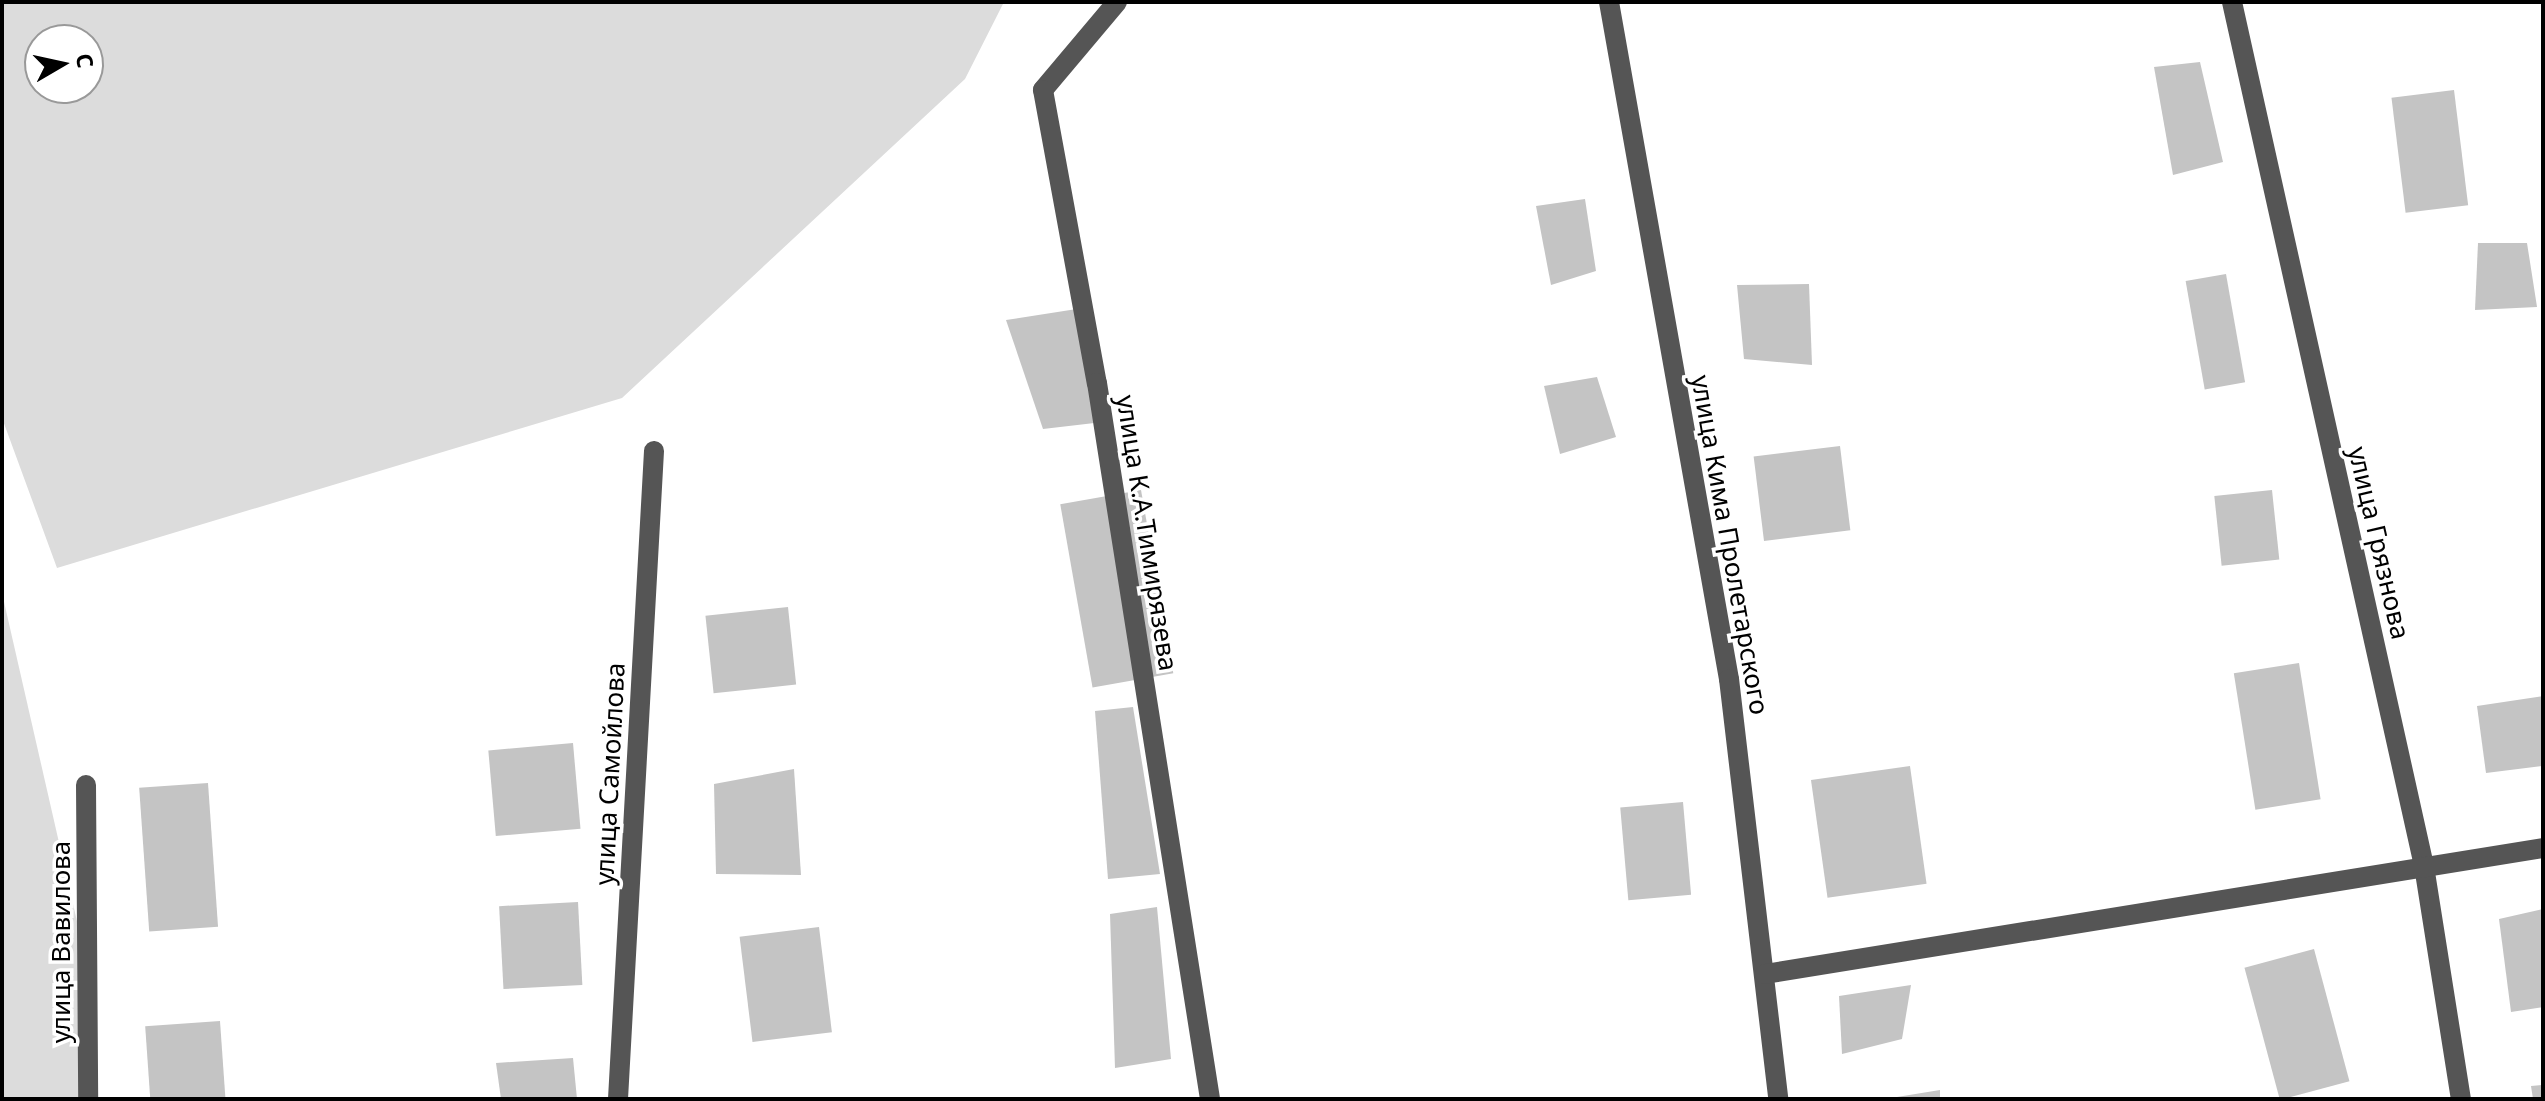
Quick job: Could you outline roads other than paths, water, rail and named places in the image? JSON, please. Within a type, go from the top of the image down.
[{"type":"street","name":"улица К.А.Тимирязева","points":[[1117,2],[1043,90],[1097,383],[1210,1099]]},
{"type":"street","name":"улица Кима Пролетарского","points":[[1609,2],[1729,679],[1778,1099]]},
{"type":"street","name":"улица Грязнова","points":[[2232,2],[2424,866],[2461,1099]]},
{"type":"street","name":"улица Самойлова","points":[[618,1099],[654,451]]},
{"type":"street","name":"улица Вавилова","points":[[86,785],[88,1099]]},
{"type":"street","points":[[1765,974],[2543,848]]}]
